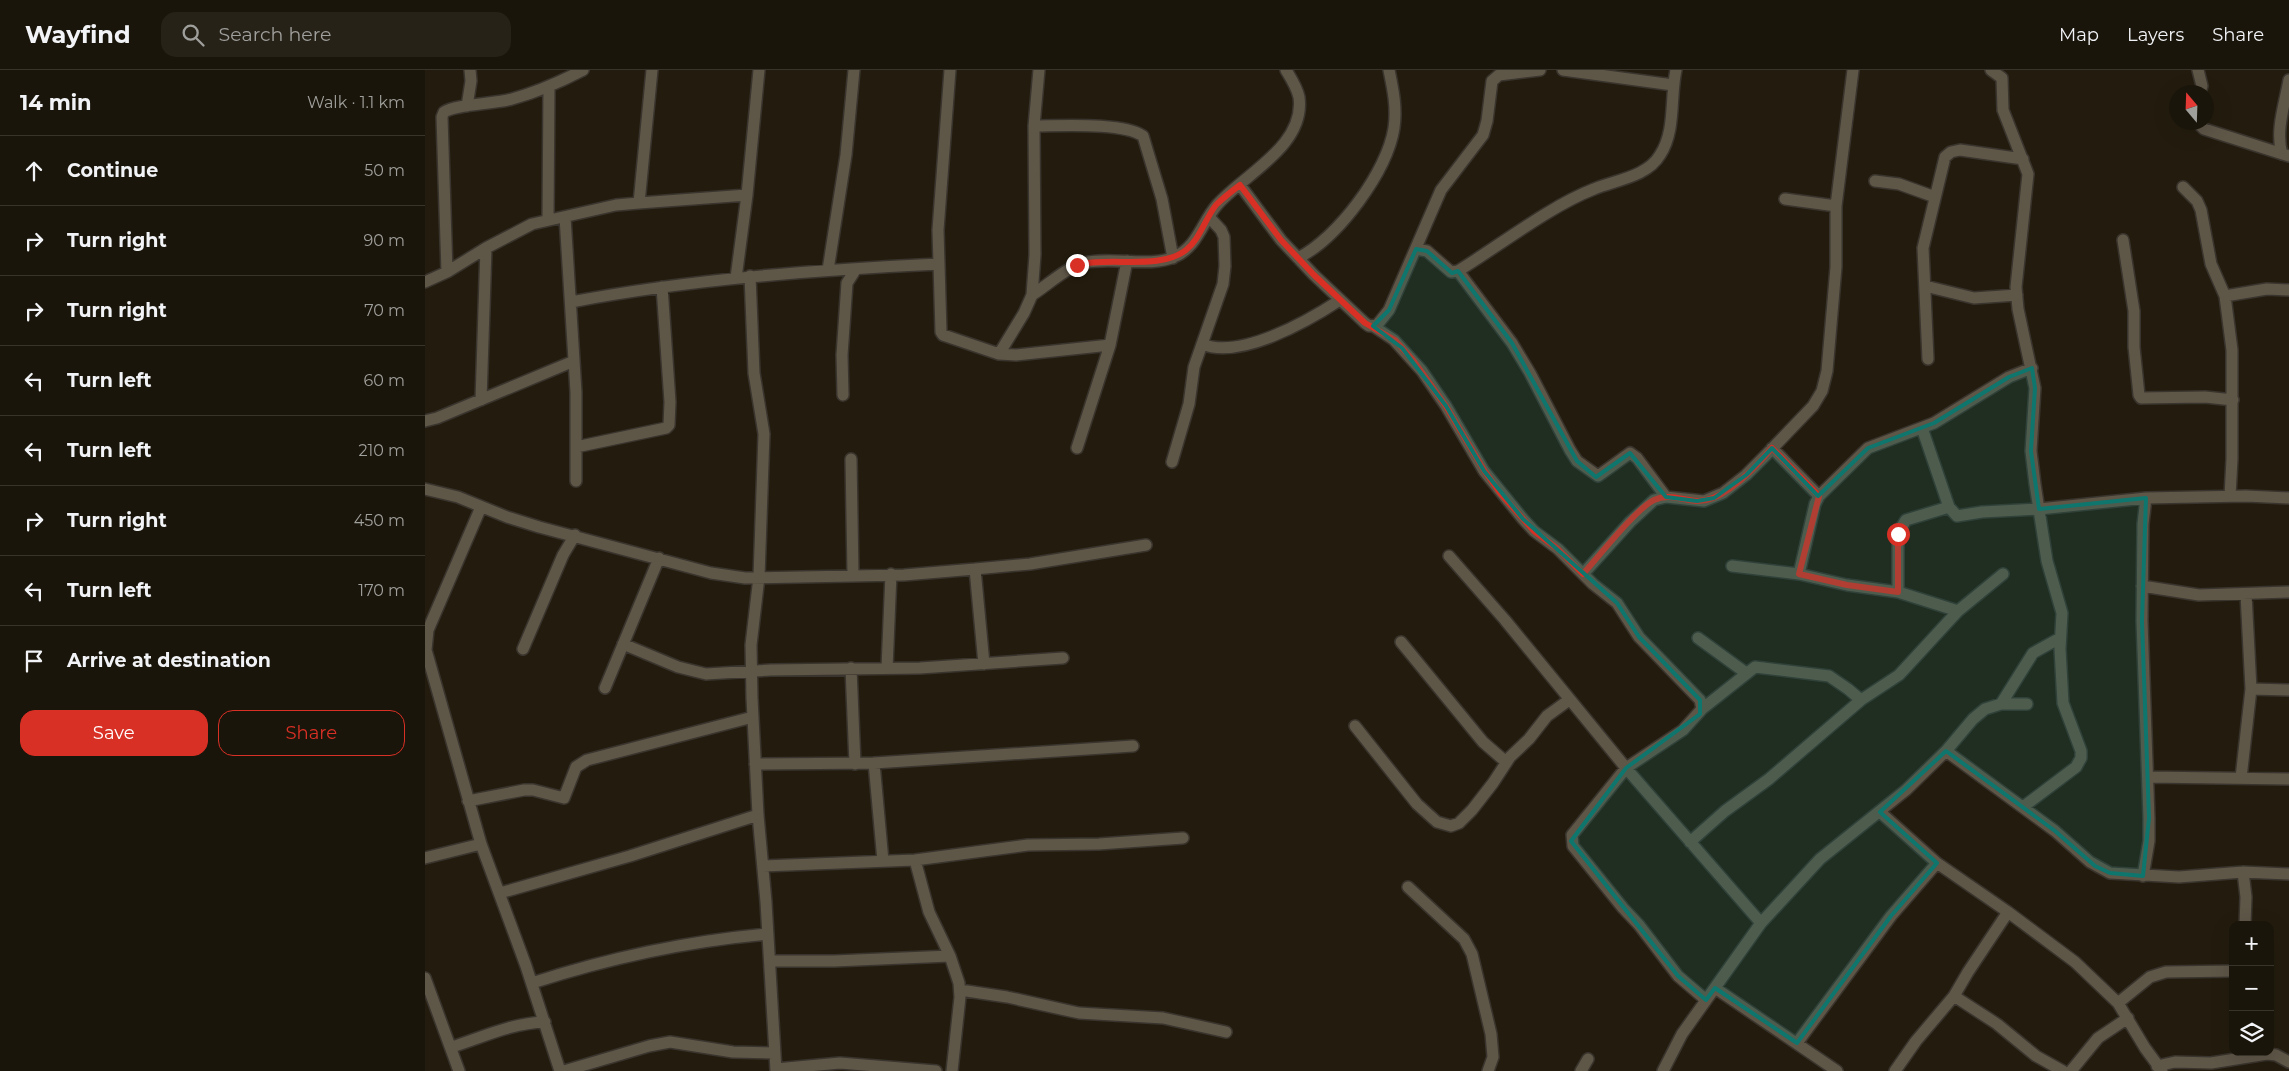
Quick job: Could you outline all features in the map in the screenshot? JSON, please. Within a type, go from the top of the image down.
[{"type":"street","points":[[467,106],[471,81],[470,70]]},
{"type":"street","points":[[447,272],[442,117],[448,110],[496,103],[549,86],[583,70]]},
{"type":"street","points":[[639,203],[652,70]]},
{"type":"street","points":[[736,278],[747,195],[759,70]]},
{"type":"street","points":[[828,270],[844,172],[854,70]]},
{"type":"street","points":[[950,70],[939,210],[941,332],[943,335],[999,354],[1016,355],[1110,345]]},
{"type":"street","points":[[999,354],[1025,313],[1032,295],[1035,255],[1034,126],[1039,70]]},
{"type":"street","points":[[1032,295],[1077,265],[1107,260],[1127,261],[1173,258],[1188,249],[1217,205],[1279,150],[1297,120],[1299,96],[1286,70]]},
{"type":"street","points":[[1298,258],[1312,251],[1347,218],[1359,202],[1382,161],[1394,128],[1395,109],[1389,70]]},
{"type":"street","points":[[1373,326],[1377,325],[1389,310],[1441,190],[1483,134],[1487,121],[1493,74],[1540,70]]},
{"type":"street","points":[[1563,70],[1673,85]]},
{"type":"street","points":[[1416,249],[1427,251],[1451,272],[1458,272],[1572,200],[1594,189],[1633,175],[1652,164],[1663,151],[1669,128],[1676,70]]},
{"type":"street","points":[[1583,574],[1648,504],[1666,496],[1697,501],[1714,498],[1746,475],[1813,406],[1821,391],[1827,371],[1836,267],[1836,206],[1853,70]]},
{"type":"street","points":[[1991,70],[2002,78],[2003,110],[2028,174],[2019,245],[2017,295],[2035,388],[2031,451],[2047,561],[2062,613],[2060,638],[2063,703],[2079,744],[2081,758],[2076,767],[2023,807]]},
{"type":"street","points":[[2198,70],[2202,85]]},
{"type":"street","points":[[2286,155],[2279,140],[2289,80]]},
{"type":"street","points":[[548,220],[549,86]]},
{"type":"street","points":[[1034,126],[1115,127],[1133,131],[1143,136],[1162,199],[1173,258]]},
{"type":"street","points":[[2207,130],[2286,155]]},
{"type":"street","points":[[1928,359],[1923,248],[1945,156],[1960,150],[2023,160]]},
{"type":"street","points":[[1875,181],[1899,184],[1935,197]]},
{"type":"street","points":[[1240,185],[1263,218],[1298,258],[1365,323],[1395,340],[1422,371],[1501,494],[1534,531],[1558,549],[1583,574],[1617,603],[1639,637],[1700,700],[1702,709]]},
{"type":"street","points":[[2183,188],[2197,201],[2211,264],[2225,296],[2232,350],[2233,400],[2230,496]]},
{"type":"street","points":[[425,282],[447,272],[486,248],[532,224],[616,205],[747,195]]},
{"type":"street","points":[[1785,199],[1836,206]]},
{"type":"street","points":[[1172,462],[1189,404],[1194,366],[1217,306],[1225,266],[1224,236],[1209,216]]},
{"type":"street","points":[[565,217],[574,361],[577,481]]},
{"type":"street","points":[[2123,240],[2134,312],[2134,347],[2139,395],[2141,398],[2205,396],[2233,400]]},
{"type":"street","points":[[481,400],[486,248]]},
{"type":"street","points":[[1077,448],[1110,345],[1127,261]]},
{"type":"street","points":[[571,302],[662,287],[750,276],[939,264]]},
{"type":"street","points":[[843,395],[842,355],[847,283],[856,268]]},
{"type":"street","points":[[841,269],[847,283]]},
{"type":"street","points":[[1458,272],[1511,343],[1530,373],[1577,461],[1598,476],[1630,453],[1637,458],[1666,496]]},
{"type":"street","points":[[750,276],[754,373],[764,434],[759,577],[751,645],[751,672],[758,815],[770,961],[776,1070],[840,1063],[936,1071]]},
{"type":"street","points":[[1925,286],[1974,298],[2017,295]]},
{"type":"street","points":[[576,446],[666,428],[669,425],[669,384],[662,287]]},
{"type":"street","points":[[2225,296],[2267,289],[2289,290]]},
{"type":"street","points":[[1202,344],[1217,348],[1256,342],[1301,324],[1340,300]]},
{"type":"street","points":[[425,421],[574,361]]},
{"type":"street","points":[[1799,574],[1819,496],[1868,448],[1934,423],[2009,377],[2032,368]]},
{"type":"street","points":[[1922,428],[1949,507],[1957,516],[1997,510],[2039,509],[2146,498],[2230,496],[2289,498]]},
{"type":"street","points":[[1772,448],[1819,496]]},
{"type":"street","points":[[851,459],[853,574]]},
{"type":"street","points":[[425,490],[458,498],[515,520],[725,576],[891,574],[975,570],[1030,564],[1146,545]]},
{"type":"street","points":[[2143,876],[2149,841],[2142,586],[2143,524],[2146,498]]},
{"type":"street","points":[[481,507],[452,571],[426,640],[426,650],[481,844],[532,983],[560,1071]]},
{"type":"street","points":[[1898,592],[1898,534],[1901,526],[1906,520],[1949,507]]},
{"type":"street","points":[[523,649],[563,556],[575,536]]},
{"type":"street","points":[[1449,556],[1505,620],[1626,768],[1761,923]]},
{"type":"street","points":[[605,688],[659,558]]},
{"type":"street","points":[[1732,566],[1799,574],[1847,585],[1898,592],[1957,610]]},
{"type":"street","points":[[975,570],[984,664]]},
{"type":"street","points":[[887,668],[891,574]]},
{"type":"street","points":[[1690,842],[1725,811],[1769,779],[1861,700],[1899,675],[1957,610],[2003,574]]},
{"type":"street","points":[[2142,586],[2183,594],[2289,592]]},
{"type":"street","points":[[2241,778],[2251,689],[2247,594]]},
{"type":"street","points":[[1698,638],[1746,673]]},
{"type":"street","points":[[2001,704],[2033,653],[2060,638]]},
{"type":"street","points":[[1401,642],[1483,742],[1506,762]]},
{"type":"street","points":[[623,644],[693,672],[706,674],[771,670],[984,664],[1063,658]]},
{"type":"street","points":[[1706,1000],[1678,976],[1639,925],[1573,846],[1572,835],[1626,768],[1683,730],[1702,709],[1755,667],[1829,676],[1861,700]]},
{"type":"street","points":[[851,668],[855,764]]},
{"type":"street","points":[[2251,689],[2289,690]]},
{"type":"street","points":[[1355,726],[1417,804],[1431,818],[1445,826],[1456,825],[1472,810],[1493,783],[1506,762],[1529,739],[1547,716],[1569,700]]},
{"type":"street","points":[[1663,1071],[1682,1034],[1761,923],[1820,859],[1880,812],[1946,750],[1973,718],[1985,709],[2001,704],[2027,704]]},
{"type":"street","points":[[468,801],[524,790],[533,790],[564,798],[576,767],[587,760],[753,717]]},
{"type":"street","points":[[755,764],[855,764],[1133,746]]},
{"type":"street","points":[[1946,750],[2023,807],[2102,870],[2110,873],[2179,877],[2243,872],[2289,874]]},
{"type":"street","points":[[874,763],[883,861]]},
{"type":"street","points":[[2148,777],[2289,779]]},
{"type":"street","points":[[1880,812],[1937,863],[2008,912],[2075,962],[2118,1003],[2159,1068],[2175,1062],[2211,1063],[2267,1054],[2276,1055],[2289,1062]]},
{"type":"street","points":[[500,893],[630,856],[758,815]]},
{"type":"street","points":[[763,866],[915,860],[1028,845],[1099,844],[1183,838]]},
{"type":"street","points":[[425,858],[481,844]]},
{"type":"street","points":[[915,860],[929,912],[950,956],[960,990],[952,1071]]},
{"type":"street","points":[[1797,1043],[1891,916],[1937,863]]},
{"type":"street","points":[[2243,872],[2246,897],[2245,921]]},
{"type":"street","points":[[1408,886],[1464,939],[1472,954],[1491,1034],[1493,1057],[1488,1071]]},
{"type":"street","points":[[1895,1071],[1916,1041],[1954,996],[2008,912]]},
{"type":"street","points":[[532,983],[586,966],[706,940],[768,934]]},
{"type":"street","points":[[770,961],[834,961],[950,956]]},
{"type":"street","points":[[2118,1003],[2156,974],[2166,972],[2229,971]]},
{"type":"street","points":[[425,978],[430,1006],[452,1047],[459,1071]]},
{"type":"street","points":[[1715,988],[1837,1071]]},
{"type":"street","points":[[960,990],[1007,996],[1079,1013],[1163,1018],[1226,1032]]},
{"type":"street","points":[[1954,996],[1990,1019],[2036,1056],[2063,1071]]},
{"type":"street","points":[[2071,1071],[2098,1038],[2128,1018]]},
{"type":"street","points":[[452,1047],[508,1027],[528,1022],[545,1022]]},
{"type":"street","points":[[564,1071],[649,1046],[670,1042],[733,1052],[775,1053]]},
{"type":"street","points":[[1581,1071],[1589,1059]]},
{"type":"highlighted area","points":[[1416,249],[1427,251],[1452,273],[1458,271],[1512,343],[1577,461],[1596,477],[1630,453],[1666,497],[1697,501],[1714,498],[1746,475],[1772,448],[1818,496],[1868,448],[1934,423],[2009,377],[2032,368],[2035,388],[2031,451],[2039,509],[2146,498],[2142,621],[2149,818],[2143,876],[2110,873],[2095,866],[2055,831],[1946,751],[1880,812],[1937,863],[1891,916],[1797,1043],[1715,988],[1706,1000],[1678,976],[1571,841],[1626,768],[1700,714],[1700,700],[1639,637],[1617,603],[1523,519],[1484,471],[1446,406],[1402,348],[1373,326],[1389,310]]},
{"type":"route","points":[[1077,265],[1107,260],[1160,260],[1173,258],[1188,249],[1217,205],[1240,185],[1281,240],[1314,275],[1365,323],[1395,340],[1413,360],[1446,406],[1484,470],[1501,494],[1534,531],[1558,549],[1583,574],[1630,522],[1654,500],[1666,496],[1697,501],[1714,498],[1746,475],[1772,448],[1819,496],[1815,504],[1799,574],[1847,585],[1898,592],[1898,534]]}]
